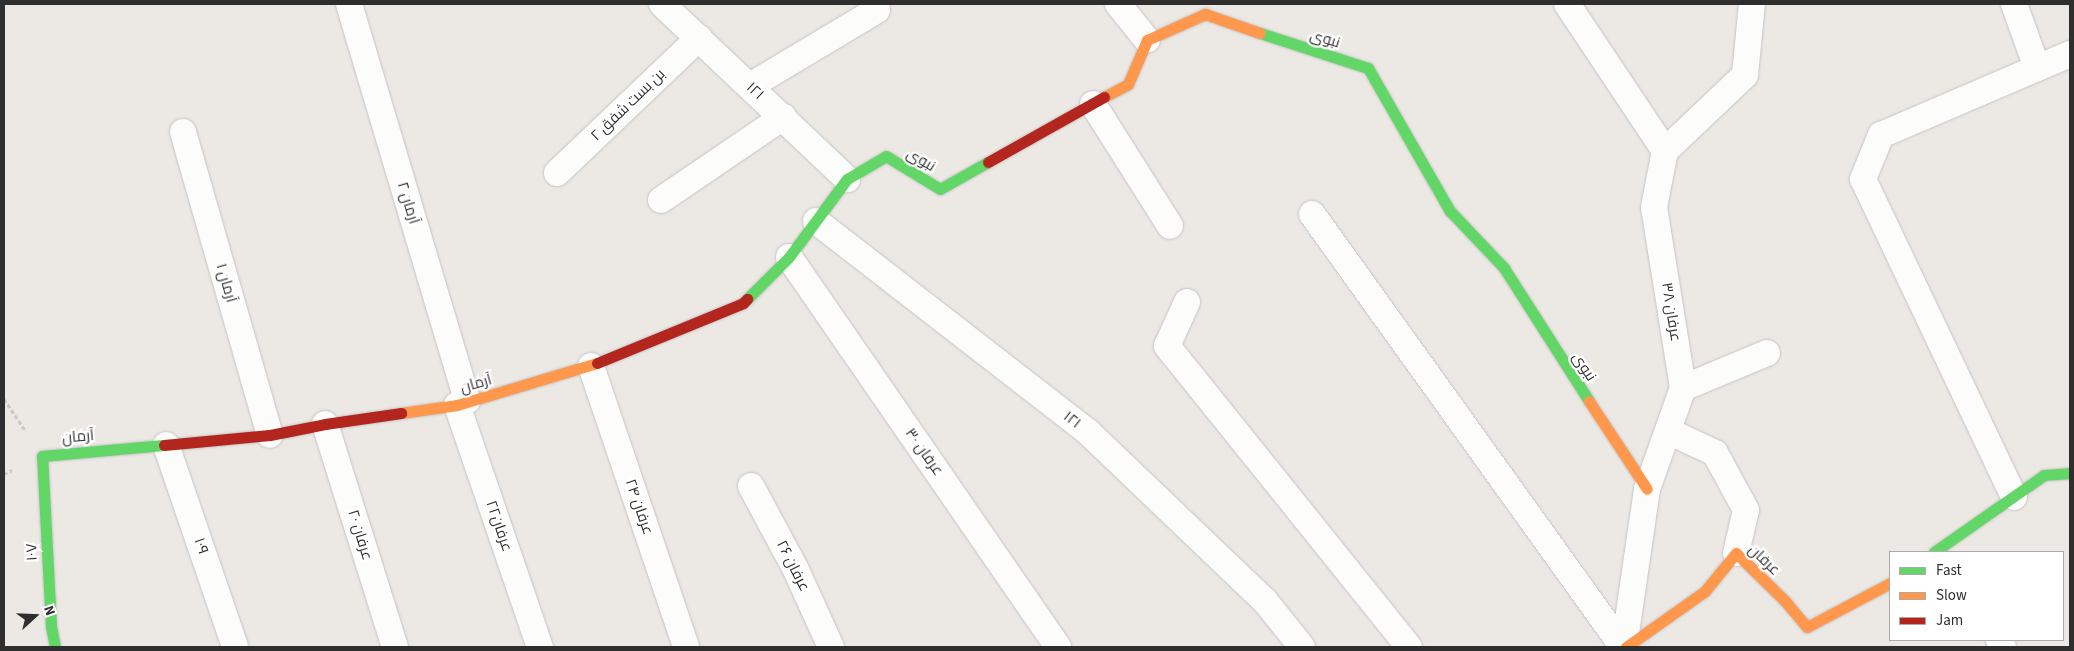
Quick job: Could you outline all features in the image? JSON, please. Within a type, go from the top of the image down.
[{"type":"street","name":"آرمان ۲","points":[[349,4],[462,403]]},
{"type":"street","name":"۱۲۱","points":[[662,4],[847,179]]},
{"type":"street","points":[[1118,4],[1147,40]]},
{"type":"street","points":[[1566,4],[1665,151],[1745,75],[1752,4]]},
{"type":"street","points":[[2014,4],[2037,68]]},
{"type":"street","points":[[750,86],[878,10]]},
{"type":"street","name":"نبوی","points":[[847,179],[886,156],[940,189],[1128,84],[1147,40],[1205,14],[1368,68],[1450,211],[1504,268],[1647,489]]},
{"type":"street","name":"بن بست شفق ۲","points":[[557,173],[699,38]]},
{"type":"street","points":[[2014,496],[1863,178],[1882,135],[2070,54]]},
{"type":"street","points":[[1093,104],[1170,226]]},
{"type":"street","points":[[661,200],[783,117]]},
{"type":"street","name":"آرمان ۱","points":[[183,132],[270,435]]},
{"type":"street","name":"عرفان ۳۸","points":[[1625,647],[1647,489],[1683,388],[1654,207],[1665,151]]},
{"type":"street","name":"آرمان","points":[[42,456],[270,435],[325,424],[462,403],[591,366],[743,303],[789,257],[847,179]]},
{"type":"street","points":[[1312,214],[1625,647]]},
{"type":"street","name":"۱۲۱","points":[[816,221],[1088,432],[1265,601],[1302,647]]},
{"type":"street","name":"عرفان ۳۰","points":[[789,257],[1058,647]]},
{"type":"street","points":[[1187,302],[1167,346],[1408,647]]},
{"type":"street","points":[[1683,388],[1767,353]]},
{"type":"street","name":"عرفان ۲۴","points":[[591,366],[686,647]]},
{"type":"street","name":"عرفان۲۲","points":[[462,403],[540,647]]},
{"type":"street","name":"عرفان ۲۰","points":[[325,424],[395,647]]},
{"type":"street","points":[[1668,431],[1715,453],[1746,510],[1736,553]]},
{"type":"street","name":"۱۰۹","points":[[166,445],[235,647]]},
{"type":"street","name":"۱۰۷","points":[[42,456],[51,626],[55,647]]},
{"type":"street","points":[[1944,549],[2044,475],[2070,473]]},
{"type":"street","name":"عرفان ۲۶","points":[[750,486],[796,570],[831,647]]},
{"type":"street","name":"عرفان","points":[[1625,647],[1705,591],[1736,553],[1785,601],[1807,627],[1889,584]]},
{"type":"traffic: fast","points":[[1260,33],[1368,68],[1450,211],[1504,268],[1589,401]]},
{"type":"traffic: fast","points":[[747,299],[789,257],[847,179],[886,156],[940,189],[988,162]]},
{"type":"traffic: fast","points":[[55,647],[51,626],[42,456],[164,445]]},
{"type":"traffic: fast","points":[[1935,551],[2044,475],[2070,473]]},
{"type":"traffic: slow","points":[[1104,97],[1128,84],[1147,40],[1205,14],[1260,33]]},
{"type":"traffic: slow","points":[[401,413],[457,405],[597,363]]},
{"type":"traffic: slow","points":[[1589,401],[1647,489]]},
{"type":"traffic: slow","points":[[1626,647],[1705,591],[1736,553],[1785,601],[1807,627],[1889,584]]},
{"type":"traffic: jam","points":[[988,162],[1104,97]]},
{"type":"traffic: jam","points":[[597,363],[743,303],[747,299]]},
{"type":"traffic: jam","points":[[164,445],[270,435],[325,424],[401,413]]}]
